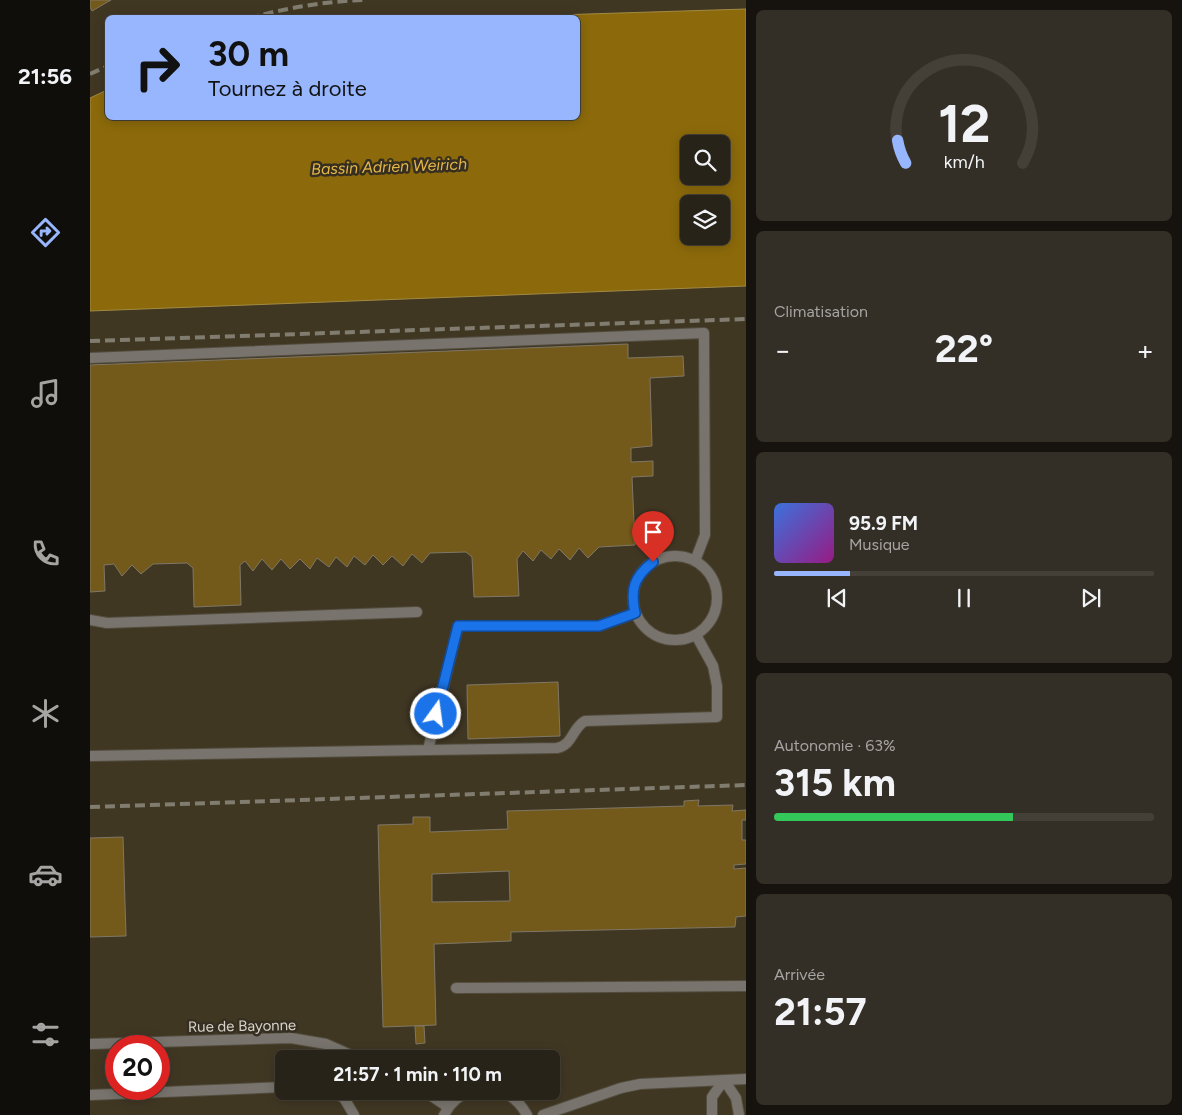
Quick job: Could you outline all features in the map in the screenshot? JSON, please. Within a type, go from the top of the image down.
[{"type":"street","points":[[90,358],[704,333],[705,535],[696,561]]},
{"type":"street","points":[[667,556],[682,557],[696,561],[706,569],[713,580],[717,592],[717,605],[713,617],[706,628],[696,635],[682,640],[667,640],[653,635],[642,626],[635,613],[632,598],[635,584],[642,571],[653,562],[667,556]]},
{"type":"street","points":[[90,620],[107,623],[417,612]]},
{"type":"street","points":[[428,750],[458,626],[599,626],[635,613]]},
{"type":"street","points":[[90,756],[557,748],[567,744],[577,726],[585,721],[717,716],[717,686],[713,666],[696,635]]},
{"type":"street","points":[[456,988],[746,986]]},
{"type":"street","name":"Rue de Bayonne","points":[[90,1044],[291,1038],[326,1044],[340,1050]]},
{"type":"street","points":[[543,1115],[621,1088],[640,1084],[746,1079]]},
{"type":"street","points":[[712,1115],[712,1097],[724,1080]]},
{"type":"street","points":[[724,1080],[736,1098],[739,1115]]},
{"type":"street","points":[[90,1095],[275,1087]]},
{"type":"street","points":[[345,1100],[354,1115]]},
{"type":"street","points":[[434,1100],[446,1111],[456,1100]]},
{"type":"street","points":[[515,1100],[521,1105],[527,1115]]},
{"type":"shaded area","points":[[90,0],[746,0],[746,1115],[90,1115]]},
{"type":"water","name":"Bassin Adrien Weirich","points":[[746,9],[746,286],[90,311],[90,98],[105,91],[105,120],[580,120],[580,15],[556,15]]},
{"type":"building","points":[[90,0],[111,0],[92,11]]},
{"type":"building","points":[[628,344],[628,358],[683,356],[684,376],[650,378],[652,446],[631,448],[631,462],[653,461],[653,476],[632,477],[635,545],[599,547],[588,558],[579,548],[570,560],[559,549],[551,559],[541,550],[533,561],[523,551],[517,559],[519,596],[474,597],[472,557],[466,552],[430,553],[422,563],[412,554],[403,566],[392,556],[383,565],[373,555],[365,565],[354,556],[347,567],[336,557],[329,567],[317,558],[310,569],[300,559],[290,569],[281,559],[272,570],[262,559],[253,571],[245,561],[240,565],[241,605],[194,607],[193,568],[187,563],[153,564],[141,574],[132,565],[122,576],[114,564],[104,565],[105,591],[90,592],[90,365]]},
{"type":"building","points":[[558,682],[560,736],[468,739],[467,685]]},
{"type":"building","points":[[699,800],[698,806],[733,805],[732,811],[746,810],[746,820],[742,820],[742,840],[746,840],[746,864],[734,865],[734,869],[746,868],[746,916],[736,917],[735,927],[511,932],[511,941],[434,944],[436,1025],[383,1027],[378,825],[413,824],[413,817],[430,817],[430,832],[508,829],[507,811],[684,806],[684,801]],"holes":[[[509,871],[510,901],[432,902],[432,874]]]},
{"type":"building","points":[[123,837],[126,936],[90,937],[90,838]]},
{"type":"building","points":[[415,1026],[424,1026],[425,1043],[416,1044]]},
{"type":"railway","points":[[261,15],[307,6],[365,0]]},
{"type":"railway","points":[[90,74],[105,67]]},
{"type":"railway","points":[[90,341],[746,319]]},
{"type":"railway","points":[[90,807],[746,785]]},
{"type":"route","points":[[436,714],[458,626],[599,626],[635,613],[632,598],[635,584],[642,571],[653,562]]}]
